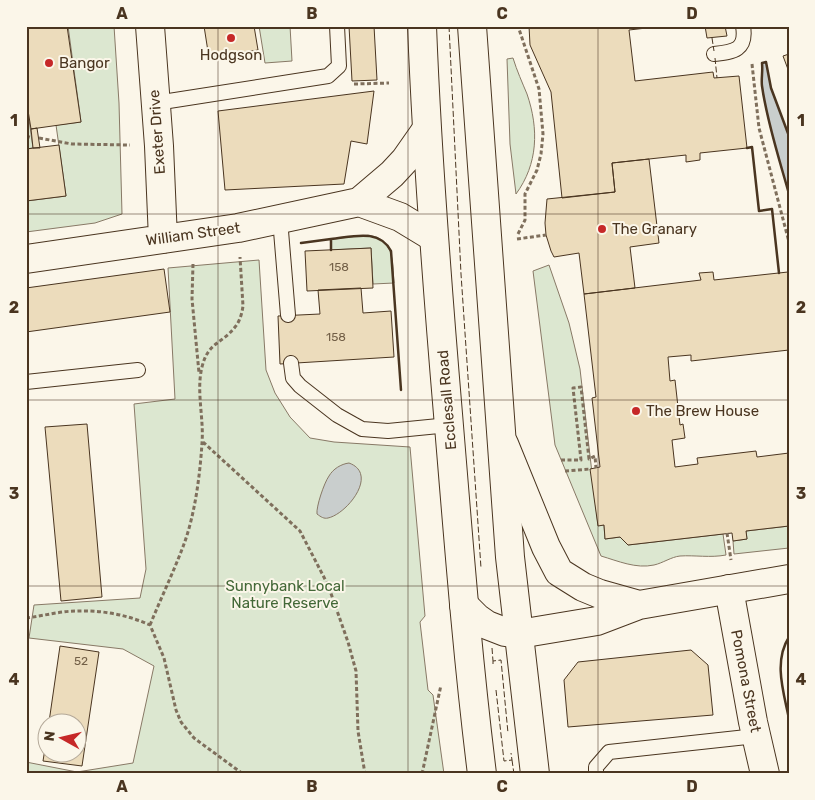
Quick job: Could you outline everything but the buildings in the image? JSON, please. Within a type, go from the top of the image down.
[{"type":"street","name":"Exeter Drive","points":[[150,26],[159,146],[163,239]]},
{"type":"street","name":"Ecclesall Road","points":[[422,26],[426,130],[449,426],[471,680],[482,774]]},
{"type":"street","points":[[472,26],[510,557],[535,774]]},
{"type":"street","name":"William Street","points":[[26,259],[238,228],[358,202],[392,174],[405,160],[426,130]]},
{"type":"street","points":[[358,202],[400,217],[434,238]]},
{"type":"street","points":[[502,438],[554,564],[564,576],[583,587],[639,605]]},
{"type":"street","points":[[464,605],[477,618],[488,625],[505,632],[519,634],[597,621],[639,605],[789,579]]},
{"type":"street","name":"Pomona Street","points":[[730,589],[756,736],[765,774]]},
{"type":"lane","points":[[156,103],[328,76],[339,66],[337,26]]},
{"type":"lane","points":[[714,54],[735,50],[743,41],[744,30]]},
{"type":"lane","points":[[280,219],[288,316]]},
{"type":"lane","points":[[291,363],[293,378],[300,386],[337,415],[362,429],[388,431],[449,426]]},
{"type":"lane","points":[[26,382],[138,370]]},
{"type":"lane","points":[[596,774],[596,767],[609,752],[756,736]]},
{"type":"path","points":[[518,26],[539,89],[542,134],[541,154],[537,170],[525,194],[525,220],[515,239],[546,235]]},
{"type":"path","points":[[744,30],[753,68],[759,128],[789,242]]},
{"type":"path","points":[[328,76],[342,85],[389,83]]},
{"type":"path","points":[[26,136],[32,138]]},
{"type":"path","points":[[39,138],[72,144],[159,146]]},
{"type":"path","points":[[200,378],[204,358],[208,350],[235,328],[242,312],[238,228]]},
{"type":"path","points":[[150,625],[190,524],[202,442],[200,378],[192,299],[194,273],[191,235]]},
{"type":"path","points":[[561,460],[581,460],[573,388],[581,387],[589,458],[595,456],[596,468]]},
{"type":"path","points":[[202,442],[300,531],[328,585],[348,642],[356,672],[358,731],[365,774]]},
{"type":"path","points":[[565,471],[590,468]]},
{"type":"path","points":[[26,618],[77,611],[120,614],[150,625],[164,658],[176,710],[181,722],[194,738],[243,774]]},
{"type":"path","points":[[422,774],[440,685]]},
{"type":"green space","points":[[68,26],[114,26],[119,103],[122,214],[95,223],[26,232],[26,201],[66,196],[56,125],[81,122]]},
{"type":"green space","points":[[259,26],[290,26],[292,61],[265,63]]},
{"type":"green space","points":[[513,58],[531,107],[535,133],[529,171],[516,194],[510,144],[507,59]]},
{"type":"green space","points":[[26,98],[33,148],[26,149]]},
{"type":"green space","points":[[368,235],[377,237],[388,246],[392,259],[394,283],[373,284],[371,248],[331,250],[331,239]]},
{"type":"green space","name":"Sunnybank Local Nature Reserve","points":[[259,260],[266,370],[275,393],[290,417],[310,438],[334,442],[410,447],[425,616],[420,622],[428,690],[433,695],[444,774],[26,774],[26,762],[77,772],[133,763],[154,666],[123,649],[29,638],[34,605],[140,598],[146,569],[134,404],[175,399],[168,268]]},
{"type":"green space","points":[[549,265],[569,323],[580,369],[598,525],[604,525],[605,539],[620,537],[628,545],[723,534],[726,555],[680,556],[647,566],[627,564],[601,556],[555,445],[533,271]]},
{"type":"green space","points":[[789,526],[789,548],[734,554],[733,541],[747,539],[746,531]]},
{"type":"shaded area","points":[[766,62],[771,88],[789,136],[789,194],[764,100],[762,63]]},
{"type":"shaded area","points":[[349,463],[357,468],[361,476],[361,484],[357,493],[351,502],[336,515],[327,518],[321,517],[317,514],[317,511],[327,479],[335,469]]},
{"type":"fence","points":[[449,26],[461,274],[481,568]]},
{"type":"fence","points":[[712,38],[714,51]]},
{"type":"fence","points":[[715,58],[717,78]]},
{"type":"fence","points":[[492,648],[493,661]]},
{"type":"fence","points":[[493,664],[493,661],[501,660],[508,733]]},
{"type":"fence","points":[[496,690],[504,761],[512,760],[511,753]]},
{"type":"fence","points":[[512,760],[514,774]]},
{"type":"wall","points":[[789,136],[771,88],[766,62],[762,63],[762,86],[767,113],[789,194]]},
{"type":"wall","points":[[747,148],[752,147],[759,211],[772,209],[779,273]]},
{"type":"wall","points":[[331,239],[356,236],[372,237],[380,239],[391,251],[401,390]]},
{"type":"wall","points":[[301,243],[331,239],[331,250]]},
{"type":"wall","points":[[789,637],[784,647],[781,667],[781,678],[789,719]]},
{"type":"place","name":"Hodgson","points":[[231,38]]},
{"type":"place","name":"Bangor","points":[[49,63]]},
{"type":"place","name":"The Granary","points":[[602,229]]},
{"type":"place","name":"The Brew House","points":[[636,411]]}]
